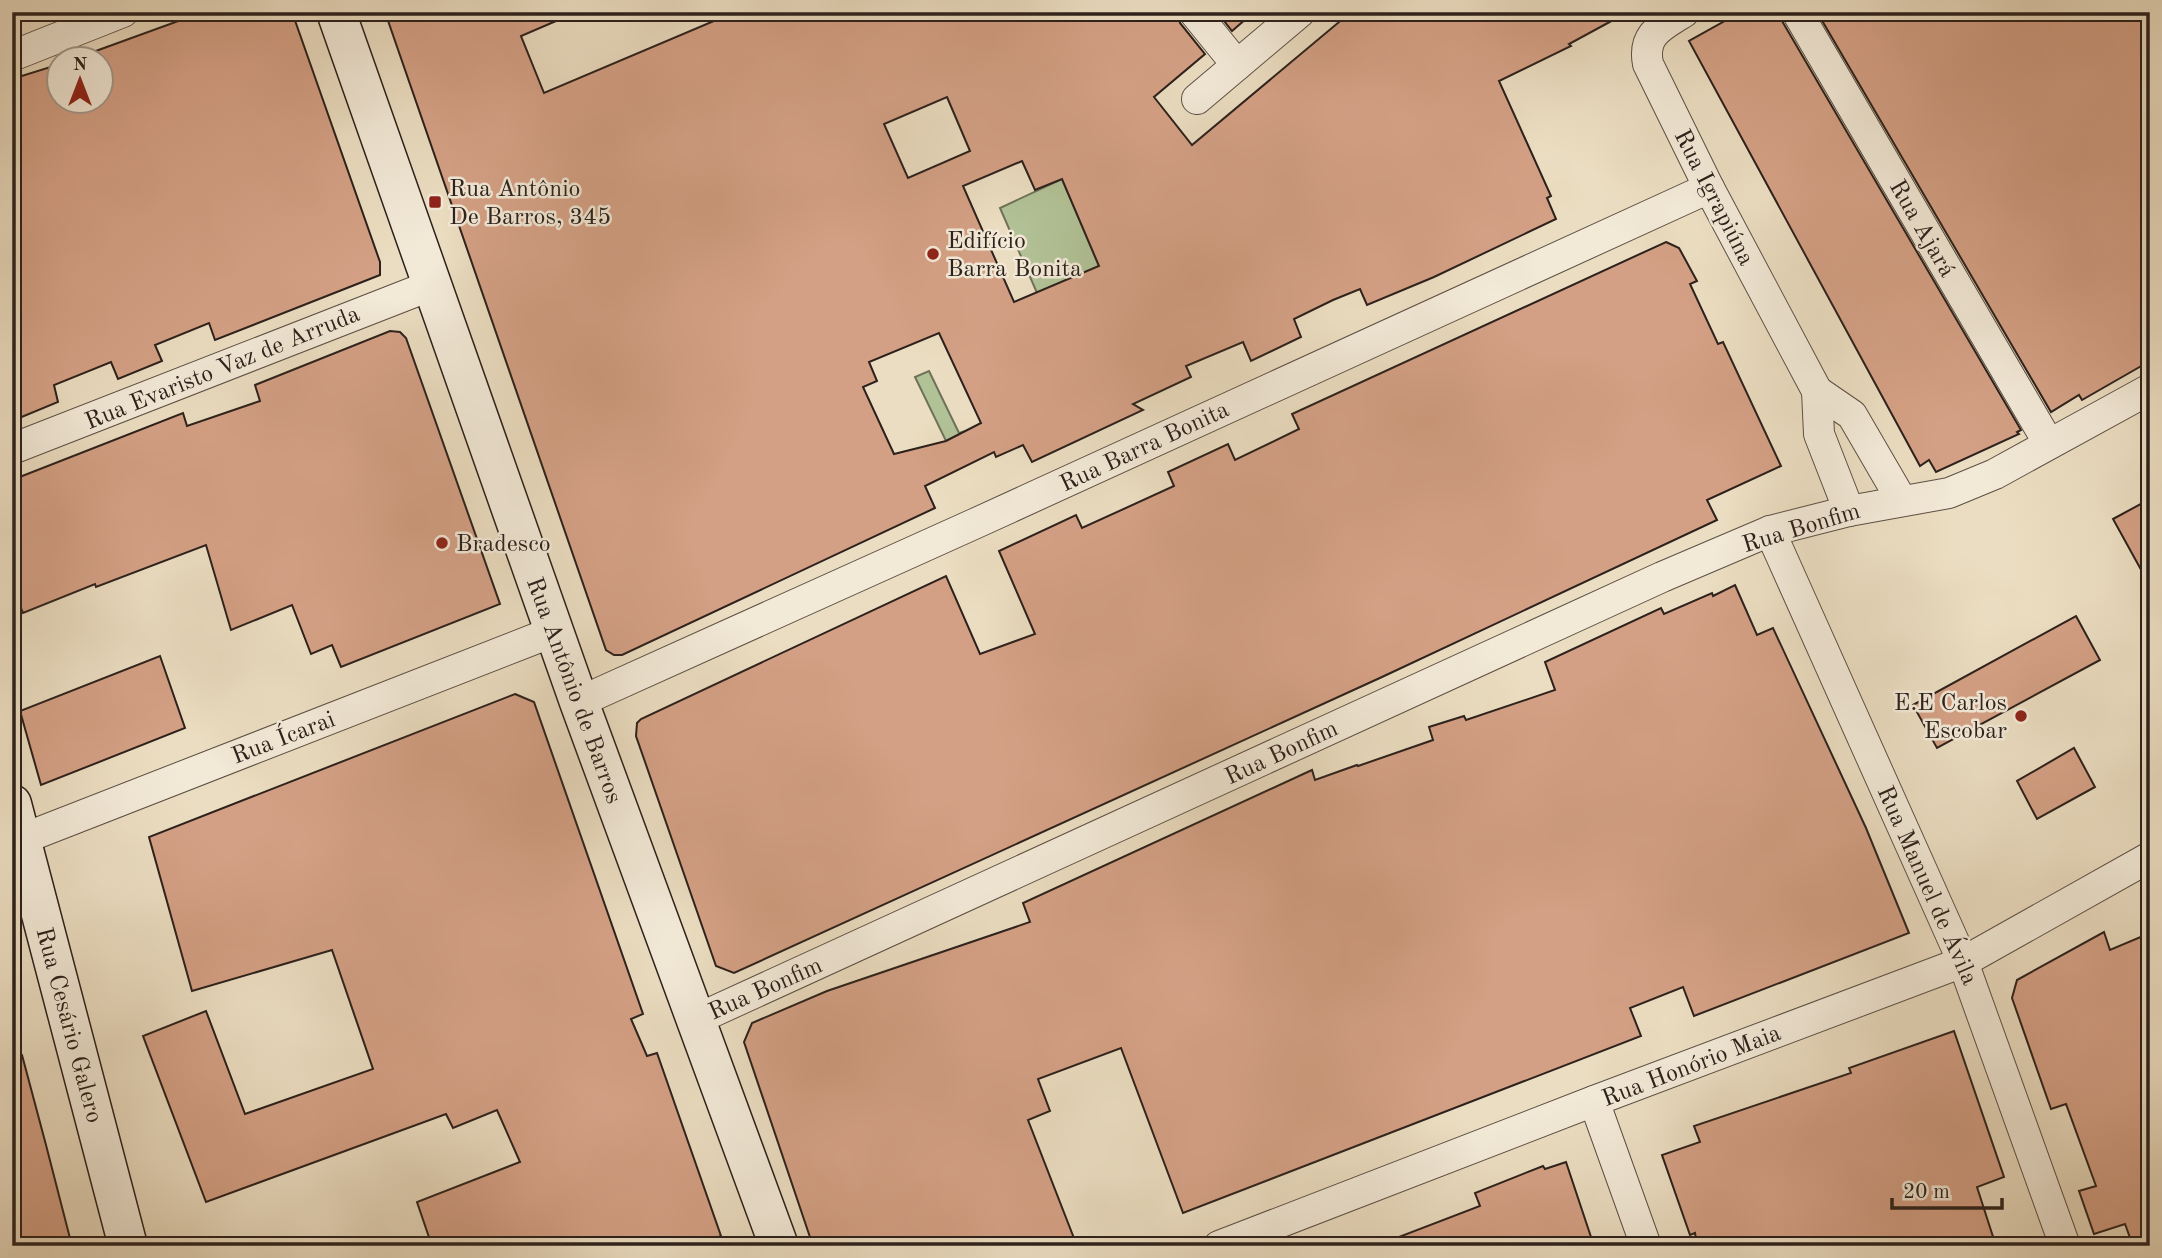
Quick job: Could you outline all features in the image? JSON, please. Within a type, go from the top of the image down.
[{"type":"main road","name":"Rua Antônio de Barros","points":[[336,12],[579,702],[779,1246]]},
{"type":"main road","name":"Rua Cesário Galero","points":[[15,829],[128,1246]]},
{"type":"street","points":[[12,55],[123,12]]},
{"type":"street","points":[[1194,12],[1237,65]]},
{"type":"street","points":[[1197,99],[1300,12]]},
{"type":"street","name":"Rua Igrapiúna","points":[[1684,12],[1661,27],[1649,39],[1646,51],[1648,64],[1709,188],[1817,391],[1819,435],[1875,506]]},
{"type":"street","name":"Rua Ajará","points":[[1797,12],[2049,444]]},
{"type":"street","name":"Rua Barra Bonita","points":[[579,702],[1709,188]]},
{"type":"street","name":"Rua Evaristo Vaz de Arruda","points":[[12,449],[432,285]]},
{"type":"street","name":"Rua Bonfim","points":[[695,1020],[1662,577],[1770,531],[1875,506],[1948,493],[1995,474],[2150,389]]},
{"type":"street","name":"Rua Igrapiúna","points":[[1817,391],[1852,415],[1875,506]]},
{"type":"street","name":"Rua Manuel de Ávila","points":[[1770,531],[1963,962],[2065,1246]]},
{"type":"street","name":"Rua Ícarai","points":[[15,829],[555,631]]},
{"type":"street","name":"Rua Honório Maia","points":[[1227,1244],[1594,1101],[1963,962],[2150,857]]},
{"type":"street","points":[[1594,1101],[1646,1246]]},
{"type":"green space","points":[[1062,179],[1099,266],[1037,293],[1000,208]]},
{"type":"green space","points":[[929,371],[959,433],[969,430],[966,451],[958,435],[946,441],[915,377]]},
{"type":"building","points":[[203,12],[292,12],[380,262],[380,275],[215,340],[209,323],[155,345],[162,361],[118,379],[111,362],[54,385],[58,402],[12,421],[12,79],[46,68],[46,116],[116,116],[116,46],[110,46]]},
{"type":"building","points":[[385,12],[577,12],[521,36],[544,93],[735,12],[1177,12],[1180,23],[1205,54],[1154,97],[1192,145],[1351,12],[1628,12],[1569,44],[1571,46],[1499,81],[1551,196],[1547,198],[1556,219],[1434,277],[1367,305],[1360,289],[1333,300],[1294,319],[1301,337],[1251,361],[1243,342],[1186,366],[1191,377],[1133,404],[1143,410],[1032,462],[1023,445],[996,457],[994,452],[925,486],[935,508],[622,655],[614,655],[606,650]],"holes":[[[947,97],[970,151],[908,178],[884,124]],[[1022,161],[1035,190],[1062,179],[1099,266],[1014,302],[963,186]],[[939,333],[981,423],[946,441],[894,454],[863,387],[877,381],[869,362]]]},
{"type":"building","points":[[1217,12],[1254,12],[1232,31]]},
{"type":"building","points":[[1741,12],[1780,12],[1782,21],[2021,430],[2017,432],[2019,434],[1936,472],[1929,460],[1920,466],[1689,41]]},
{"type":"building","points":[[1817,12],[2150,12],[2150,361],[2082,400],[2079,395],[2051,412]]},
{"type":"building","points":[[1666,242],[1679,248],[1697,281],[1690,284],[1718,344],[1723,342],[1781,466],[1707,500],[1717,520],[1382,677],[734,973],[716,966],[636,736],[637,723],[641,719],[946,576],[980,654],[1035,634],[999,551],[1076,515],[1082,528],[1174,486],[1168,472],[1228,444],[1235,460],[1299,429],[1292,414]]},
{"type":"building","points":[[390,331],[400,332],[406,338],[500,604],[341,667],[332,645],[311,654],[292,605],[231,630],[206,545],[96,587],[95,584],[23,613],[12,587],[12,480],[183,413],[187,426],[260,401],[255,385]]},
{"type":"building","points":[[2150,499],[2150,586],[2113,519]]},
{"type":"building","points":[[1735,585],[1757,635],[1773,628],[1866,828],[1909,933],[1694,1016],[1683,987],[1630,1008],[1641,1036],[1183,1213],[1121,1048],[1038,1079],[1050,1111],[1028,1120],[1077,1246],[813,1246],[744,1042],[752,1023],[827,991],[1030,922],[1023,903],[1312,770],[1315,780],[1358,766],[1433,740],[1429,727],[1464,716],[1466,720],[1555,690],[1545,662],[1661,608],[1664,614]]},
{"type":"building","points":[[2076,616],[2100,660],[1937,748],[1913,705]]},
{"type":"building","points":[[160,656],[185,728],[41,785],[20,711]]},
{"type":"building","points":[[515,694],[534,702],[643,1014],[631,1019],[647,1056],[657,1053],[721,1236],[695,1246],[432,1246],[417,1202],[520,1162],[497,1110],[453,1128],[446,1114],[206,1202],[143,1036],[206,1011],[245,1114],[373,1069],[332,950],[192,991],[149,837]]},
{"type":"building","points":[[2074,748],[2095,787],[2037,819],[2017,781]]},
{"type":"building","points":[[2104,932],[2110,950],[2150,933],[2150,1246],[2133,1246],[2125,1224],[2094,1234],[2079,1191],[2096,1186],[2066,1104],[2051,1109],[2012,998],[2017,980]]},
{"type":"building","points":[[1954,1031],[2004,1177],[1977,1187],[1996,1246],[1697,1246],[1695,1233],[1690,1235],[1662,1155],[1700,1142],[1694,1126],[1851,1073],[1849,1068]]},
{"type":"building","points":[[22,1055],[72,1246],[12,1246],[12,1056]]},
{"type":"building","points":[[1566,1162],[1594,1246],[1384,1246],[1383,1243],[1480,1206],[1475,1193],[1543,1166],[1545,1169]]},
{"type":"place","name":"Rua Antônio De Barros, 345","points":[[435,202]]},
{"type":"place","name":"Edifício Barra Bonita","points":[[933,254]]},
{"type":"place","name":"Bradesco","points":[[442,543]]},
{"type":"place","name":"E.E Carlos Escobar","points":[[2021,716]]}]
